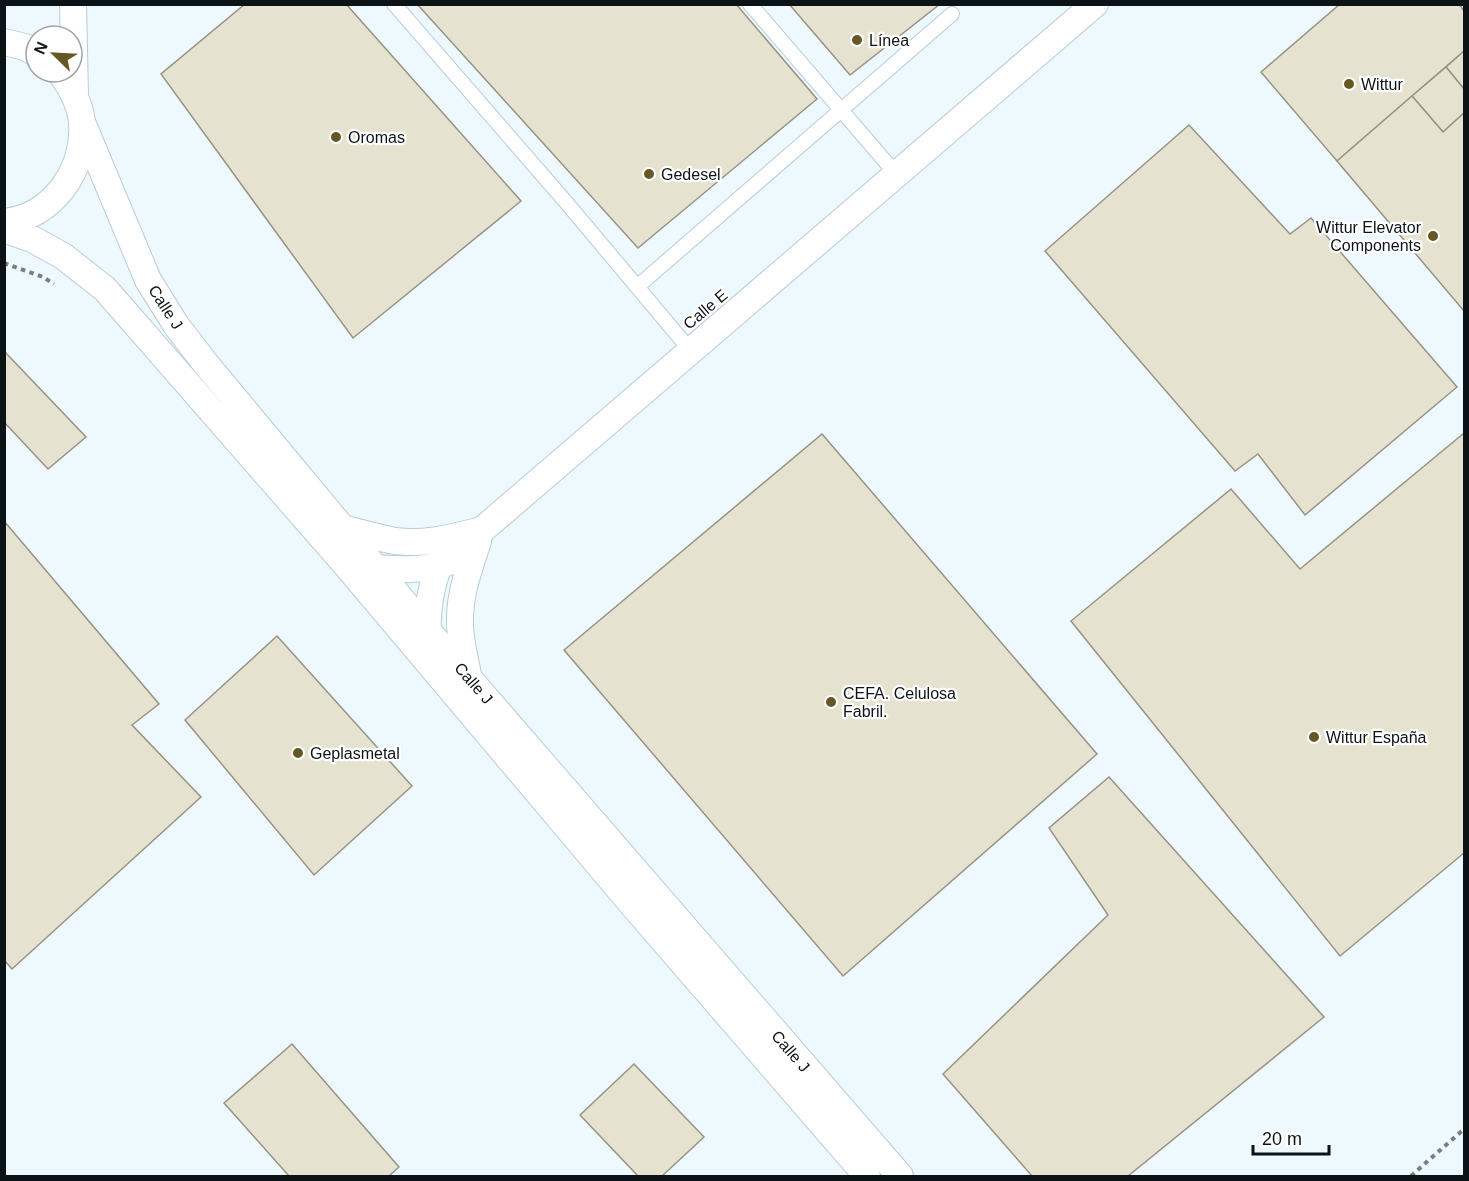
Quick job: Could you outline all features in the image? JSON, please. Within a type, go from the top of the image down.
[{"type":"street","points":[[4,222],[32,214],[50,201],[66,185],[76,166],[81,144],[82,122],[75,95],[73,4]]},
{"type":"street","name":"Calle E","points":[[345,529],[404,542],[450,538],[482,530],[1095,4]]},
{"type":"street","points":[[68,84],[75,95]]},
{"type":"street","name":"Calle J","points":[[82,122],[148,280],[176,325],[214,374],[427,630],[900,1176]]},
{"type":"street","name":"Calle J","points":[[4,229],[32,239],[63,256],[105,289],[346,565],[631,903],[867,1176]]},
{"type":"street","points":[[346,565],[377,568],[419,568],[438,565],[460,556],[474,543],[482,530]]},
{"type":"street","points":[[468,676],[460,620],[461,598],[482,530]]},
{"type":"street","points":[[430,665],[427,630],[428,603],[431,585],[450,538]]},
{"type":"lane","points":[[394,4],[638,286],[691,351]]},
{"type":"lane","points":[[750,4],[897,175]]},
{"type":"lane","points":[[638,286],[952,14]]},
{"type":"path","points":[[4,263],[43,277],[61,288]]},
{"type":"path","points":[[1411,1176],[1464,1129]]},
{"type":"building","name":"Oromas","points":[[245,4],[346,4],[521,201],[353,338],[161,74]]},
{"type":"building","name":"Gedesel","points":[[417,4],[736,4],[817,99],[638,248]]},
{"type":"building","name":"Línea","points":[[789,4],[940,4],[850,75]]},
{"type":"building","name":"Wittur","points":[[1340,4],[1459,4],[1464,11],[1464,51],[1337,161],[1261,72]]},
{"type":"building","points":[[1464,51],[1464,89],[1446,67]]},
{"type":"building","points":[[1446,67],[1464,89],[1464,113],[1443,132],[1412,96]]},
{"type":"building","name":"Wittur Elevator Components","points":[[1412,96],[1443,132],[1464,113],[1464,311],[1337,161]]},
{"type":"building","points":[[1189,125],[1290,234],[1311,218],[1457,387],[1305,515],[1258,454],[1235,471],[1045,251]]},
{"type":"building","points":[[4,351],[86,437],[48,469],[4,422]]},
{"type":"building","name":"Wittur España","points":[[1464,433],[1464,853],[1340,956],[1071,621],[1231,489],[1300,569]]},
{"type":"building","name":"CEFA. Celulosa Fabril.","points":[[822,434],[1097,754],[843,976],[564,650]]},
{"type":"building","points":[[4,521],[159,704],[132,725],[201,797],[12,969],[4,960]]},
{"type":"building","name":"Geplasmetal","points":[[277,636],[412,786],[314,875],[185,720]]},
{"type":"building","points":[[1109,777],[1324,1017],[1128,1176],[1032,1176],[943,1074],[1108,915],[1049,828]]},
{"type":"building","points":[[292,1044],[399,1167],[389,1176],[289,1176],[224,1103]]},
{"type":"building","points":[[634,1064],[704,1137],[662,1176],[638,1176],[580,1115]]},
{"type":"place","name":"Línea","points":[[857,40]]},
{"type":"place","name":"Wittur","points":[[1349,84]]},
{"type":"place","name":"Oromas","points":[[336,137]]},
{"type":"place","name":"Gedesel","points":[[649,174]]},
{"type":"place","name":"Wittur Elevator Components","points":[[1433,236]]},
{"type":"place","name":"CEFA. Celulosa Fabril.","points":[[831,702]]},
{"type":"place","name":"Wittur España","points":[[1314,737]]},
{"type":"place","name":"Geplasmetal","points":[[298,753]]}]
